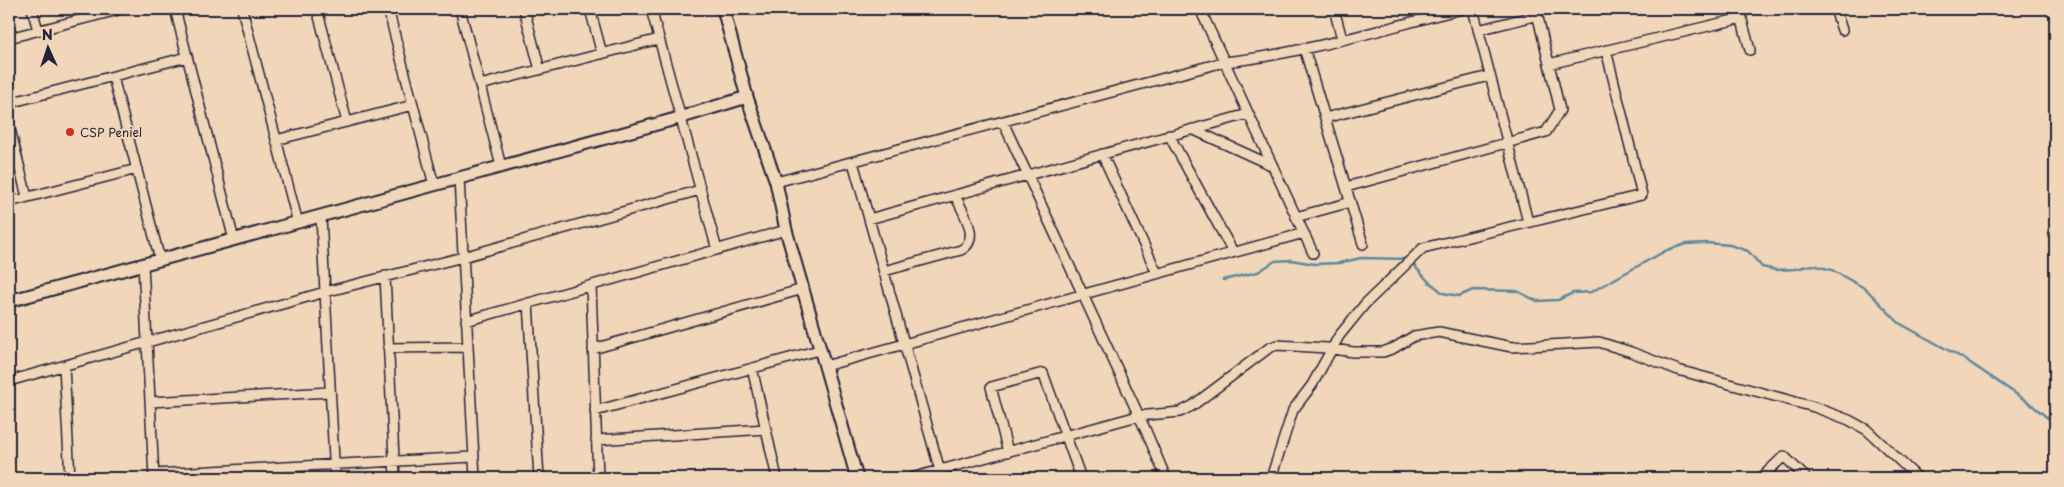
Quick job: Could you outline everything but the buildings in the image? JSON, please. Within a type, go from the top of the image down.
[{"type":"street","points":[[32,9],[38,30]]},
{"type":"street","points":[[9,38],[96,12],[122,9]]},
{"type":"street","points":[[175,9],[234,240]]},
{"type":"street","points":[[242,9],[298,223]]},
{"type":"street","points":[[317,9],[347,122]]},
{"type":"street","points":[[388,9],[434,185]]},
{"type":"street","points":[[460,9],[501,166]]},
{"type":"street","points":[[524,9],[540,70]]},
{"type":"street","points":[[590,9],[602,54]]},
{"type":"street","points":[[651,9],[716,250]]},
{"type":"street","points":[[723,9],[747,96],[776,182],[786,230],[802,289],[857,478]]},
{"type":"street","points":[[1201,9],[1313,253]]},
{"type":"street","points":[[1334,9],[1342,39]]},
{"type":"street","points":[[776,182],[1224,62],[1247,60],[1304,48],[1462,9]]},
{"type":"street","points":[[1472,9],[1528,222]]},
{"type":"street","points":[[1835,9],[1842,30]]},
{"type":"street","points":[[1346,187],[1546,132],[1560,110],[1537,12],[1478,30]]},
{"type":"street","points":[[1549,64],[1740,13],[1750,50]]},
{"type":"street","points":[[480,85],[659,40]]},
{"type":"street","points":[[1304,48],[1363,244]]},
{"type":"street","points":[[1271,478],[1293,410],[1312,385],[1339,336],[1365,304],[1423,248],[1642,196],[1606,50]]},
{"type":"street","points":[[9,103],[187,57]]},
{"type":"street","points":[[113,76],[160,260]]},
{"type":"street","points":[[1325,118],[1489,76]]},
{"type":"street","points":[[9,301],[679,118],[747,96]]},
{"type":"street","points":[[276,140],[413,105]]},
{"type":"street","points":[[869,219],[1248,114]]},
{"type":"street","points":[[1004,122],[1166,478]]},
{"type":"street","points":[[9,125],[28,197]]},
{"type":"street","points":[[1192,129],[1273,166]]},
{"type":"street","points":[[1169,135],[1232,252]]},
{"type":"street","points":[[1102,154],[1157,274]]},
{"type":"street","points":[[853,162],[941,474]]},
{"type":"street","points":[[9,202],[137,169]]},
{"type":"street","points":[[459,178],[474,478]]},
{"type":"street","points":[[9,381],[325,292],[463,257],[700,190]]},
{"type":"street","points":[[884,271],[966,248],[970,242],[971,234],[955,195]]},
{"type":"street","points":[[1296,216],[1351,202]]},
{"type":"street","points":[[321,216],[335,478]]},
{"type":"street","points":[[466,321],[786,230]]},
{"type":"street","points":[[825,366],[1304,233]]},
{"type":"street","points":[[143,264],[154,476],[473,457]]},
{"type":"street","points":[[384,276],[395,478]]},
{"type":"street","points":[[591,286],[598,478]]},
{"type":"street","points":[[593,349],[802,289]]},
{"type":"street","points":[[528,303],[539,478]]},
{"type":"street","points":[[911,478],[941,474],[1008,452],[1138,416],[1185,410],[1269,348],[1277,345],[1332,348],[1353,352],[1383,352],[1414,336],[1439,332],[1512,346],[1599,342],[1678,370],[1814,407],[1850,420],[1867,430],[1918,478]]},
{"type":"street","points":[[388,348],[468,347]]},
{"type":"street","points":[[595,411],[819,350]]},
{"type":"street","points":[[64,366],[70,478]]},
{"type":"street","points":[[752,368],[777,478]]},
{"type":"street","points":[[1008,452],[991,387],[1044,373],[1081,478]]},
{"type":"street","points":[[150,402],[330,392]]},
{"type":"street","points":[[596,440],[766,429]]},
{"type":"street","points":[[1762,478],[1784,456],[1806,478]]},
{"type":"waterway","points":[[1412,263],[1428,281],[1443,293],[1459,296],[1473,290],[1517,291],[1537,301],[1558,300],[1573,293],[1591,292],[1667,250],[1686,244],[1730,245],[1748,251],[1762,267],[1776,270],[1795,269],[1812,265],[1832,270],[1866,289],[1899,323],[1966,360],[2028,402],[2049,419],[2055,420]]},
{"type":"waterway","points":[[1223,280],[1258,272],[1275,261],[1291,260],[1314,264],[1339,263],[1361,258],[1409,259]]},
{"type":"place","name":"CSP Peniel","points":[[70,132]]}]
